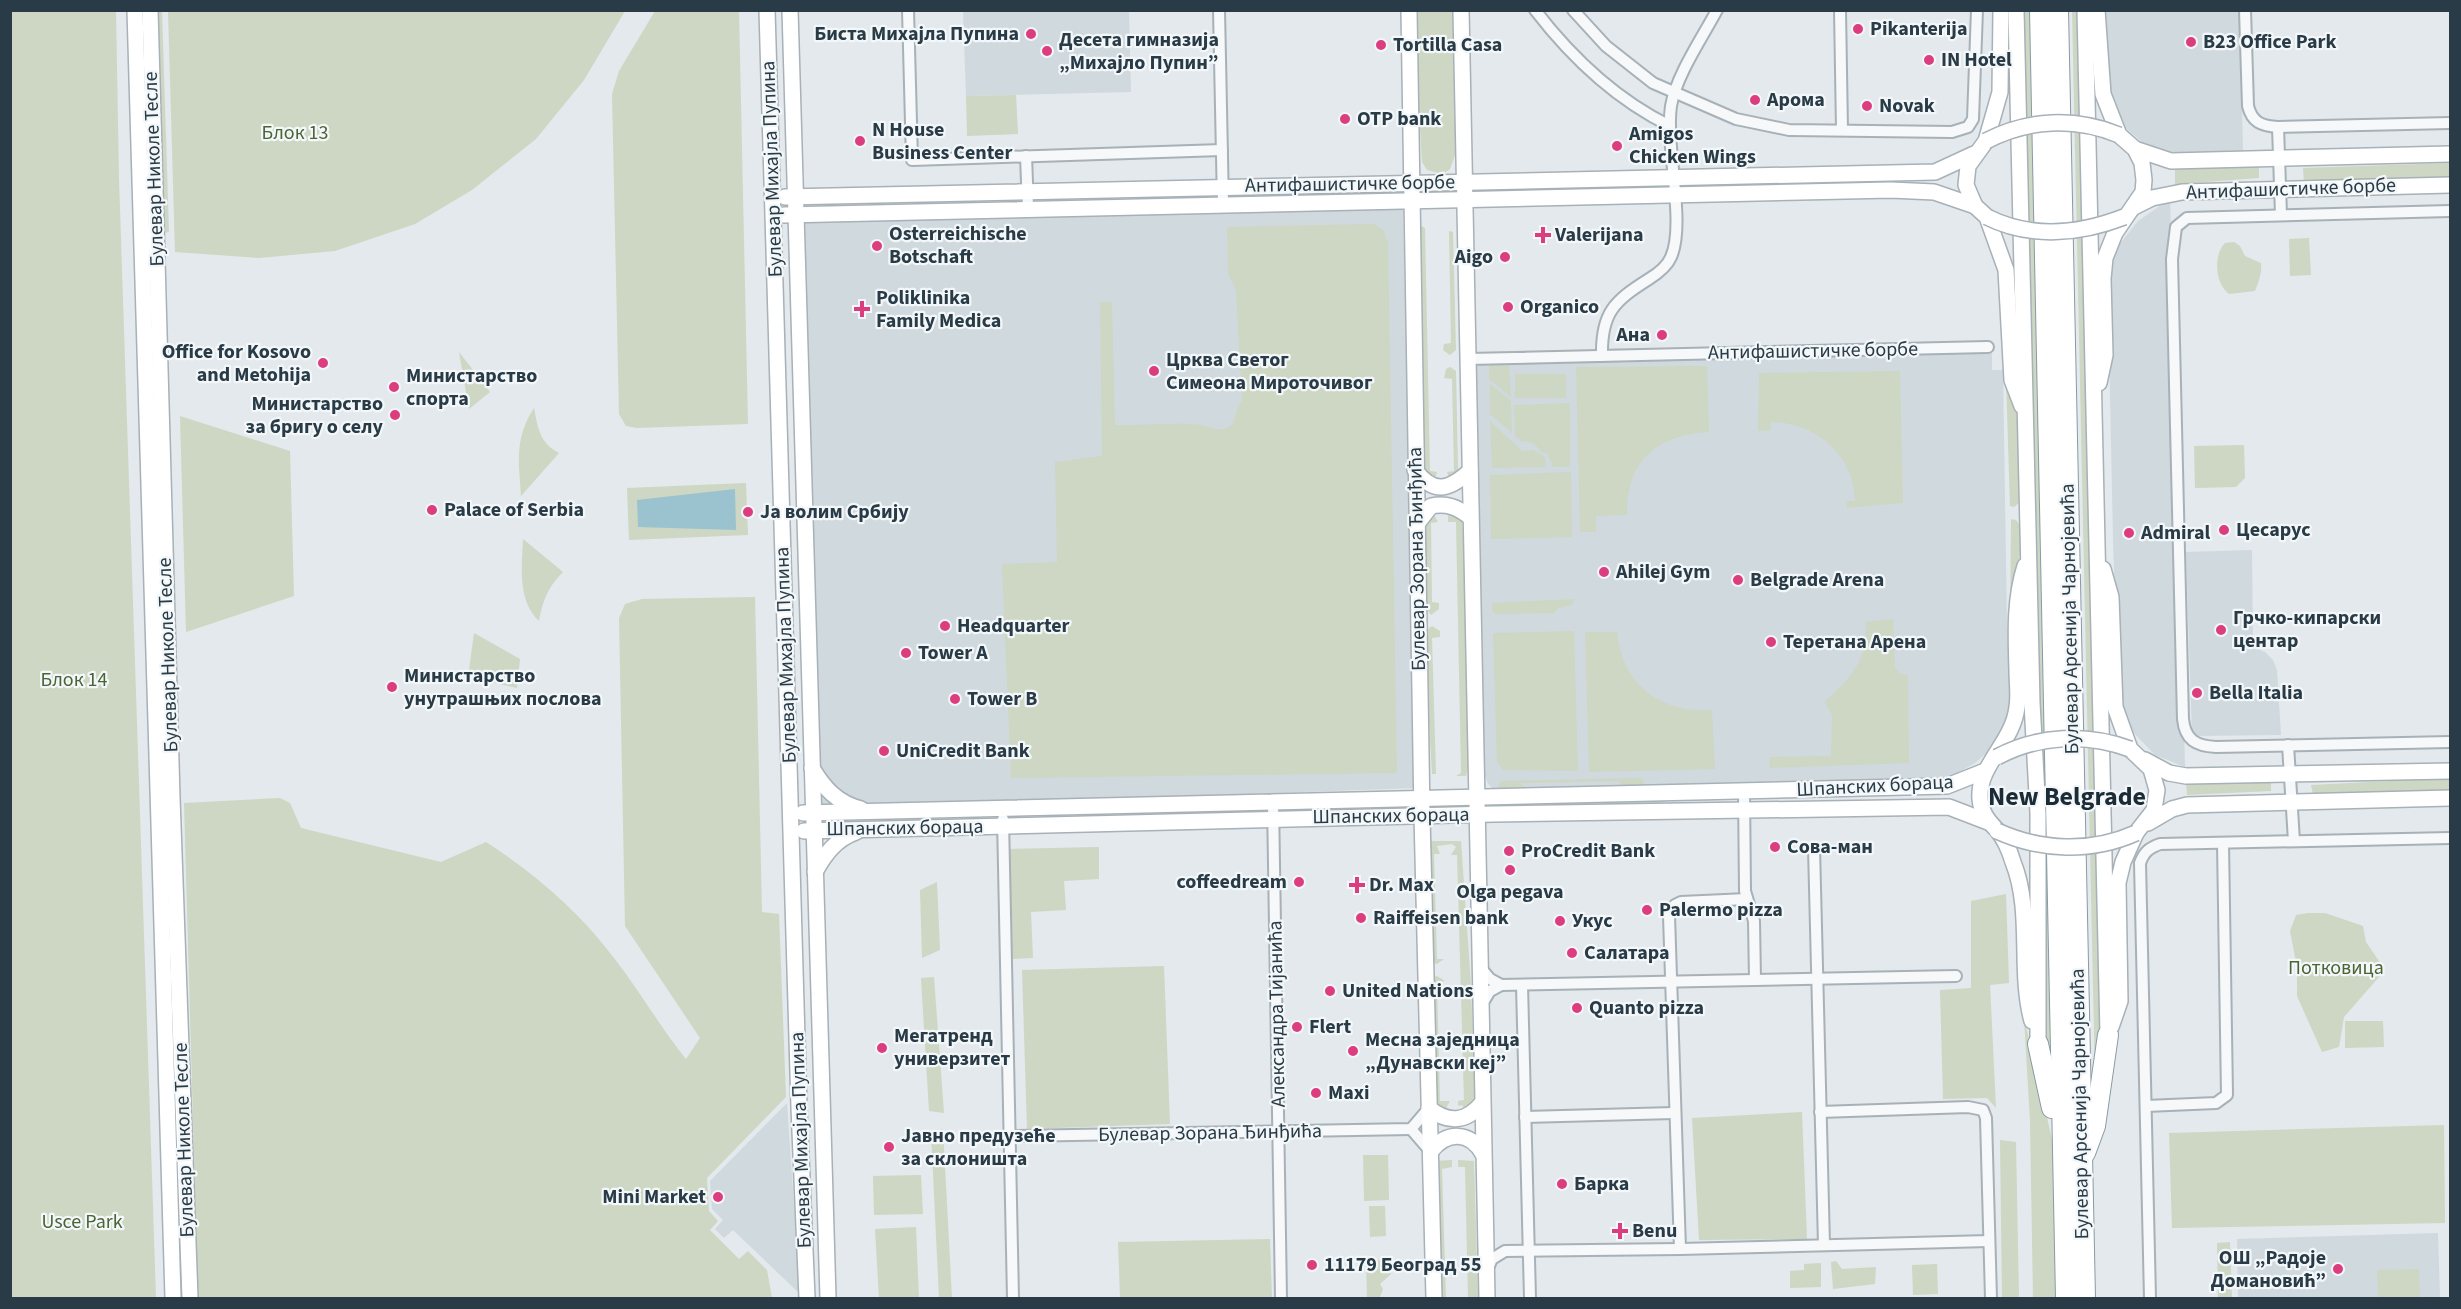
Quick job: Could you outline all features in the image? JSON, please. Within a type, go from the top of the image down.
[{"type":"highway","name":"Булевар Арсенија Чарнојевића","points":[[2040,10],[2066,1299]]},
{"type":"highway","name":"Булевар Арсенија Чарнојевића","points":[[2058,10],[2085,1299]]},
{"type":"highway","points":[[2082,1164],[2095,1126],[2108,1035]]},
{"type":"highway","points":[[2038,1044],[2063,1172]]},
{"type":"street","name":"Булевар Николе Тесле","points":[[135,10],[173,1299]]},
{"type":"street","name":"Булевар Николе Тесле","points":[[150,10],[172,798],[190,1299]]},
{"type":"street","name":"Булевар Михајла Пупина","points":[[767,10],[807,1299]]},
{"type":"street","name":"Булевар Михајла Пупина","points":[[790,10],[794,214],[828,1299]]},
{"type":"street","points":[[908,10],[912,160],[1222,150]]},
{"type":"street","points":[[1219,10],[1223,204]]},
{"type":"street","name":"Булевар Зорана Ђинђића","points":[[1409,10],[1416,525],[1434,1299]]},
{"type":"street","points":[[1461,10],[1487,1299]]},
{"type":"street","points":[[1536,10],[1565,47],[1606,85],[1636,107],[1670,126]]},
{"type":"street","points":[[1573,10],[1592,33],[1623,61],[1653,83],[1722,114],[1756,125],[1789,130],[1952,132],[1968,127],[1973,119],[1977,10]]},
{"type":"street","points":[[1602,356],[1604,324],[1613,306],[1661,270],[1672,256],[1675,235],[1670,126],[1675,93],[1717,10]]},
{"type":"street","points":[[1840,10],[1842,130]]},
{"type":"street","points":[[1986,141],[2000,92],[2001,10]]},
{"type":"street","name":"Булевар Арсенија Чарнојевића","points":[[2016,10],[2029,555],[2038,813],[2038,1044]]},
{"type":"street","name":"Булевар Арсенија Чарнојевића","points":[[2085,10],[2108,1035]]},
{"type":"street","points":[[2097,10],[2103,94],[2119,135]]},
{"type":"street","points":[[2245,10],[2249,112],[2259,124],[2277,127],[2451,123]]},
{"type":"street","points":[[2094,410],[2105,355],[2103,267],[2115,233],[2143,192],[2142,164],[2135,149],[2119,135],[2077,124],[2047,123],[2024,126],[1986,141],[1974,154],[1966,177],[1968,194],[1975,206],[1988,217],[2017,228],[2079,231],[2129,212]]},
{"type":"street","points":[[2277,127],[2281,215]]},
{"type":"street","name":"Антифашистичке борбе","points":[[2135,149],[2170,160],[2451,154]]},
{"type":"street","name":"Антифашистичке борбе","points":[[774,197],[1935,172],[1974,154]]},
{"type":"street","points":[[1026,156],[1028,208]]},
{"type":"street","name":"Антифашистичке борбе","points":[[2129,212],[2152,198],[2173,193],[2280,188],[2451,185]]},
{"type":"street","name":"Антифашистичке борбе","points":[[774,216],[1028,208],[1674,197],[1843,191],[1934,192],[1975,206]]},
{"type":"street","points":[[2451,211],[2187,218],[2176,227],[2172,259],[2184,730],[2192,741],[2202,746],[2451,742]]},
{"type":"street","points":[[1988,217],[2006,270],[2013,380],[2026,416]]},
{"type":"street","name":"Антифашистичке борбе","points":[[1468,359],[1988,347]]},
{"type":"street","points":[[1415,470],[1423,480],[1441,488],[1458,482],[1470,471]]},
{"type":"street","points":[[1416,525],[1431,506],[1443,504],[1460,509],[1470,517]]},
{"type":"street","points":[[782,507],[803,506]]},
{"type":"street","points":[[2097,548],[2111,597],[2115,707],[2130,748]]},
{"type":"street","points":[[2029,555],[2019,587],[2015,620],[2018,707],[2014,722],[1997,757],[1985,771],[1980,783],[1980,801],[2013,861],[2021,885],[2027,1002],[2038,1044]]},
{"type":"street","points":[[1997,757],[2020,746],[2058,739],[2104,741],[2130,748],[2159,769],[2186,776],[2451,771]]},
{"type":"street","points":[[2288,746],[2294,841]]},
{"type":"street","points":[[2108,1035],[2120,1001],[2118,883],[2123,862],[2140,828],[2154,810],[2157,790],[2151,769],[2144,760]]},
{"type":"street","points":[[811,767],[823,787],[838,800],[866,811]]},
{"type":"street","name":"Шпанских бораца","points":[[791,813],[1947,786],[1985,771]]},
{"type":"street","points":[[1744,791],[1747,899],[1754,921],[1755,980]]},
{"type":"street","points":[[1993,826],[2017,840],[2057,848],[2100,843],[2140,828],[2162,814],[2187,805],[2451,798]]},
{"type":"street","name":"Александра Тијанића","points":[[1273,802],[1281,1299]]},
{"type":"street","name":"Шпанских бораца","points":[[792,831],[1476,814],[1949,807],[1993,826]]},
{"type":"street","points":[[1003,808],[1013,1299]]},
{"type":"street","points":[[814,872],[833,846],[846,835],[866,829]]},
{"type":"street","points":[[2150,1299],[2140,863],[2143,854],[2150,847],[2160,844],[2451,838]]},
{"type":"street","points":[[2146,1106],[2216,1103],[2227,1095],[2223,843]]},
{"type":"street","points":[[1814,848],[1824,1245]]},
{"type":"street","points":[[1680,1249],[1674,1113],[1670,916],[1675,905],[1681,902],[1747,899]]},
{"type":"street","points":[[1480,967],[1490,980],[1501,986]]},
{"type":"street","points":[[1481,1005],[1490,992],[1501,986],[1956,976]]},
{"type":"street","points":[[1522,985],[1530,1299]]},
{"type":"street","points":[[1482,1103],[1472,1114],[1461,1119],[1443,1118],[1429,1108],[1410,1129],[1431,1151],[1444,1138],[1459,1135],[1477,1144],[1483,1155]]},
{"type":"street","points":[[1820,1112],[1980,1108],[1986,1118],[1991,1299]]},
{"type":"street","points":[[1525,1117],[1674,1113]]},
{"type":"street","name":"Булевар Зорана Ђинђића","points":[[1010,1136],[1410,1129]]},
{"type":"street","points":[[1486,1227],[1491,1239],[1505,1251]]},
{"type":"street","points":[[1487,1272],[1492,1259],[1505,1251],[1989,1241]]},
{"type":"shaded area","name":"Десета гимназија „Михајло Пупин”","points":[[963,11],[1129,11],[1131,92],[966,96]]},
{"type":"shaded area","points":[[2103,11],[2240,11],[2243,152],[2170,152],[2147,146],[2123,126],[2111,105]]},
{"type":"shaded area","points":[[2170,199],[2185,767],[2155,755],[2132,731],[2118,693],[2113,539],[2108,295],[2115,250],[2138,221]]},
{"type":"shaded area","points":[[1403,207],[1416,788],[1170,797],[820,805],[803,220]]},
{"type":"shaded area","points":[[1992,352],[1992,370],[2003,370],[2007,628],[2012,699],[2001,734],[1991,749],[1975,763],[1957,773],[1934,780],[1496,791],[1488,784],[1481,765],[1474,362]]},
{"type":"shaded area","name":"Грчко-кипарски центар","points":[[2252,550],[2253,647],[2265,652],[2273,660],[2277,670],[2281,735],[2192,736],[2186,552]]},
{"type":"shaded area","points":[[787,1103],[800,1294],[733,1230],[724,1238],[715,1229],[723,1220],[712,1209],[710,1181]]},
{"type":"shaded area","name":"ОШ „Радоје Домановић”","points":[[2438,1233],[2440,1298],[2238,1298],[2237,1239]]},
{"type":"green space","name":"Блок 13","points":[[168,10],[625,11],[584,80],[536,139],[472,190],[415,224],[335,251],[259,258],[175,252]]},
{"type":"green space","name":"Usce Park","points":[[10,11],[116,11],[119,179],[156,1298],[11,1298]]},
{"type":"green space","points":[[156,11],[162,11],[169,232],[163,233]]},
{"type":"green space","points":[[655,11],[739,11],[748,424],[637,428],[626,426],[619,414],[612,94],[619,71]]},
{"type":"green space","points":[[1413,11],[1454,11],[1458,147],[1450,169],[1443,174],[1427,170],[1422,162]]},
{"type":"green space","points":[[2023,11],[2030,11],[2052,1076],[2044,1038]]},
{"type":"green space","points":[[2072,11],[2078,11],[2080,83],[2100,1037],[2095,1080]]},
{"type":"green space","points":[[1016,95],[1018,134],[967,136],[966,96]]},
{"type":"green space","points":[[2450,163],[2450,180],[2304,182],[2303,168]]},
{"type":"green space","points":[[2259,167],[2259,178],[2191,183],[2175,187],[2175,169]]},
{"type":"green space","points":[[1374,224],[1383,230],[1388,242],[1397,773],[1011,778],[1002,564],[1057,562],[1055,462],[1102,456],[1100,302],[1112,302],[1115,425],[1189,424],[1224,429],[1233,423],[1242,401],[1236,290],[1228,274],[1227,227]]},
{"type":"green space","points":[[1418,224],[1425,228],[1430,471],[1437,472],[1434,482],[1425,475],[1422,462]]},
{"type":"green space","points":[[1449,231],[1453,232],[1456,350],[1450,355],[1443,350],[1444,344],[1451,343]]},
{"type":"green space","points":[[2309,238],[2311,275],[2290,276],[2289,239]]},
{"type":"green space","points":[[2234,242],[2240,246],[2245,256],[2261,263],[2260,277],[2255,291],[2229,294],[2218,277],[2217,262],[2221,248],[2225,243]]},
{"type":"green space","points":[[2005,347],[2019,431],[2021,501],[2014,507],[2010,506]]},
{"type":"green space","points":[[459,352],[490,392],[469,409]]},
{"type":"green space","points":[[1509,363],[1511,397],[1489,379],[1489,364]]},
{"type":"green space","points":[[1707,366],[1709,432],[1674,438],[1648,454],[1632,479],[1627,515],[1596,516],[1596,532],[1580,532],[1576,367]]},
{"type":"green space","points":[[1450,367],[1456,371],[1458,470],[1457,476],[1450,481],[1447,472],[1454,471],[1452,379],[1444,378],[1446,369]]},
{"type":"green space","points":[[1900,371],[1903,503],[1847,508],[1847,501],[1855,501],[1853,484],[1848,469],[1829,444],[1802,428],[1787,424],[1771,422],[1771,430],[1758,431],[1759,373]]},
{"type":"green space","points":[[1515,374],[1566,374],[1566,398],[1515,398]]},
{"type":"green space","points":[[1490,384],[1511,401],[1512,433],[1490,414]]},
{"type":"green space","points":[[1570,403],[1570,467],[1553,467],[1547,453],[1541,452],[1532,443],[1521,441],[1515,436],[1514,405]]},
{"type":"green space","points":[[534,408],[544,440],[559,453],[521,496],[519,451],[523,430]]},
{"type":"green space","points":[[180,416],[290,451],[294,596],[186,632]]},
{"type":"green space","points":[[1490,421],[1522,451],[1533,450],[1545,457],[1546,467],[1492,468]]},
{"type":"green space","points":[[2244,445],[2245,478],[2236,487],[2195,488],[2194,446]]},
{"type":"green space","points":[[1571,472],[1572,537],[1491,539],[1490,475]]},
{"type":"green space","points":[[746,483],[748,535],[629,540],[627,488]]},
{"type":"green space","points":[[1433,513],[1438,522],[1431,523],[1432,602],[1439,603],[1439,609],[1431,615],[1424,605],[1423,528]]},
{"type":"green space","points":[[1456,513],[1462,522],[1464,536],[1469,764],[1466,776],[1456,776],[1461,773],[1456,522],[1448,522],[1448,515]]},
{"type":"green space","points":[[2011,519],[2016,520],[2021,527],[2022,538],[2010,623]]},
{"type":"green space","points":[[523,539],[563,572],[547,594],[539,621],[532,613],[524,593]]},
{"type":"green space","points":[[755,597],[762,912],[779,914],[786,1097],[707,1178],[709,1211],[718,1221],[710,1230],[739,1259],[748,1251],[767,1270],[772,1298],[198,1298],[184,803],[280,798],[290,803],[301,828],[441,862],[486,842],[539,880],[586,924],[623,970],[686,1059],[700,1038],[625,926],[619,618],[625,604],[642,599]]},
{"type":"green space","points":[[1574,599],[1572,605],[1558,608],[1554,613],[1496,614],[1492,611],[1492,603]]},
{"type":"green space","points":[[1893,619],[1895,667],[1901,674],[1908,675],[1909,763],[1769,768],[1770,757],[1831,756],[1832,715],[1825,702],[1850,676],[1861,658],[1866,636],[1866,622]]},
{"type":"green space","points":[[1432,626],[1440,631],[1440,637],[1432,638],[1436,774],[1432,774],[1424,632]]},
{"type":"green space","points":[[1574,631],[1578,771],[1503,770],[1497,762],[1493,633]]},
{"type":"green space","points":[[1585,632],[1617,632],[1620,651],[1627,667],[1647,692],[1661,701],[1693,710],[1712,710],[1715,769],[1589,772]]},
{"type":"green space","points":[[474,633],[520,659],[517,688],[468,677]]},
{"type":"green space","points":[[1637,778],[1643,780],[1645,787],[1626,788],[1618,781],[1521,783],[1527,790],[1496,791],[1501,781]]},
{"type":"green space","points":[[2450,778],[2450,791],[2313,794],[2311,785]]},
{"type":"green space","points":[[2271,781],[2271,791],[2187,795],[2186,782]]},
{"type":"green space","points":[[1714,798],[1714,800],[1667,801],[1641,807],[1540,806],[1610,801]]},
{"type":"green space","points":[[1426,841],[1461,841],[1471,985],[1475,1101],[1465,1109],[1462,1105],[1458,1106],[1458,1101],[1464,1100],[1457,855],[1451,855],[1456,847],[1452,844],[1437,846],[1440,854],[1434,854],[1437,959],[1444,959],[1437,964],[1432,963]]},
{"type":"green space","points":[[1099,847],[1099,879],[1064,881],[1066,910],[1031,912],[1033,958],[1011,959],[1008,849]]},
{"type":"green space","points":[[937,882],[940,950],[922,958],[920,890]]},
{"type":"green space","points":[[2006,894],[2009,983],[1990,985],[1996,1108],[1987,1098],[1943,1099],[1940,990],[1971,988],[1971,901]]},
{"type":"green space","name":"Потковица","points":[[2325,913],[2363,926],[2366,942],[2385,970],[2344,1017],[2339,1047],[2322,1052],[2297,996],[2297,967],[2290,931],[2296,915]]},
{"type":"green space","points":[[1164,966],[1170,1124],[1027,1129],[1022,970]]},
{"type":"green space","points":[[1437,976],[1445,981],[1437,982],[1440,1101],[1450,1101],[1445,1110],[1437,1107],[1431,978]]},
{"type":"green space","points":[[934,977],[944,1113],[929,1111],[921,978]]},
{"type":"green space","points":[[2024,1018],[2054,1148],[2056,1298],[2033,1298],[2030,1121]]},
{"type":"green space","points":[[2345,1021],[2383,1021],[2384,1047],[2345,1048]]},
{"type":"green space","points":[[1802,1112],[1807,1239],[1699,1240],[1692,1118]]},
{"type":"green space","points":[[2444,1125],[2445,1223],[2172,1228],[2169,1133]]},
{"type":"green space","points":[[943,1129],[952,1298],[939,1298],[931,1132]]},
{"type":"green space","points":[[2000,1140],[2016,1142],[2019,1298],[2002,1298]]},
{"type":"green space","points":[[1363,1155],[1388,1155],[1389,1200],[1364,1201]]},
{"type":"green space","points":[[1452,1160],[1452,1167],[1442,1169],[1446,1298],[1437,1298],[1433,1161]]},
{"type":"green space","points":[[1458,1160],[1474,1161],[1478,1298],[1468,1298],[1465,1167],[1458,1167]]},
{"type":"green space","points":[[921,1175],[923,1214],[874,1215],[873,1176]]},
{"type":"green space","points":[[1369,1206],[1385,1206],[1386,1236],[1370,1237]]},
{"type":"green space","points":[[916,1227],[919,1298],[879,1298],[875,1229]]},
{"type":"green space","points":[[1270,1239],[1272,1298],[1120,1298],[1118,1242]]},
{"type":"green space","points":[[2230,1242],[2232,1298],[2218,1298],[2217,1243]]},
{"type":"green space","points":[[1380,1260],[1390,1269],[1391,1274],[1380,1284],[1383,1289],[1380,1297],[1367,1298],[1366,1261]]},
{"type":"green space","points":[[1836,1261],[1842,1269],[1876,1267],[1875,1284],[1833,1289],[1831,1262]]},
{"type":"green space","points":[[1821,1263],[1821,1287],[1790,1288],[1790,1271],[1804,1270],[1804,1264]]},
{"type":"green space","points":[[1937,1264],[1938,1294],[1913,1295],[1912,1265]]},
{"type":"green space","points":[[2419,1269],[2420,1298],[2378,1298],[2377,1270]]},
{"type":"water","points":[[735,489],[736,530],[638,527],[637,500]]},
{"type":"place","name":"Pikanterija","points":[[1858,29]]},
{"type":"place","name":"Биста Михајла Пупина","points":[[1031,34]]},
{"type":"place","name":"B23 Office Park","points":[[2191,42]]},
{"type":"place","name":"Tortilla Casa","points":[[1381,45]]},
{"type":"place","name":"Десета гимназија „Михајло Пупин”","points":[[1047,51]]},
{"type":"place","name":"IN Hotel","points":[[1929,60]]},
{"type":"place","name":"Арома","points":[[1755,100]]},
{"type":"place","name":"Novak","points":[[1867,106]]},
{"type":"place","name":"OTP bank","points":[[1345,119]]},
{"type":"place","name":"N House Business Center","points":[[860,141]]},
{"type":"place","name":"Amigos Chicken Wings","points":[[1617,146]]},
{"type":"place","name":"Valerijana","points":[[1543,235]]},
{"type":"place","name":"Osterreichische Botschaft","points":[[877,246]]},
{"type":"place","name":"Aigo","points":[[1505,257]]},
{"type":"place","name":"Organico","points":[[1508,307]]},
{"type":"place","name":"Poliklinika Family Medica","points":[[862,309]]},
{"type":"place","name":"Ана","points":[[1662,335]]},
{"type":"place","name":"Office for Kosovo and Metohija","points":[[323,363]]},
{"type":"place","name":"Црква Светог Симеона Мироточивог","points":[[1154,371]]},
{"type":"place","name":"Министарство спорта","points":[[394,387]]},
{"type":"place","name":"Министарство за бригу о селу","points":[[395,415]]},
{"type":"place","name":"Palace of Serbia","points":[[432,510]]},
{"type":"place","name":"Ја волим Србију","points":[[748,512]]},
{"type":"place","name":"Цесарус","points":[[2224,530]]},
{"type":"place","name":"Admiral","points":[[2129,533]]},
{"type":"place","name":"Ahilej Gym","points":[[1604,572]]},
{"type":"place","name":"Belgrade Arena","points":[[1738,580]]},
{"type":"place","name":"Headquarter","points":[[945,626]]},
{"type":"place","name":"Грчко-кипарски центар","points":[[2221,630]]},
{"type":"place","name":"Теретана Арена","points":[[1771,642]]},
{"type":"place","name":"Tower A","points":[[906,653]]},
{"type":"place","name":"Министарство унутрашњих послова","points":[[392,687]]},
{"type":"place","name":"Bella Italia","points":[[2197,693]]},
{"type":"place","name":"Tower B","points":[[955,699]]},
{"type":"place","name":"UniCredit Bank","points":[[884,751]]},
{"type":"place","name":"Сова-ман","points":[[1775,847]]},
{"type":"place","name":"ProCredit Bank","points":[[1509,851]]},
{"type":"place","name":"Olga pegava","points":[[1510,870]]},
{"type":"place","name":"coffeedream","points":[[1299,882]]},
{"type":"place","name":"Dr. Max","points":[[1357,885]]},
{"type":"place","name":"Palermo pizza","points":[[1647,910]]},
{"type":"place","name":"Raiffeisen bank","points":[[1361,918]]},
{"type":"place","name":"Укус","points":[[1560,921]]},
{"type":"place","name":"Салатара","points":[[1572,953]]},
{"type":"place","name":"United Nations","points":[[1330,991]]},
{"type":"place","name":"Quanto pizza","points":[[1577,1008]]},
{"type":"place","name":"Flert","points":[[1297,1027]]},
{"type":"place","name":"Мегатренд универзитет","points":[[882,1048]]},
{"type":"place","name":"Месна заједница „Дунавски кеј”","points":[[1353,1051]]},
{"type":"place","name":"Maxi","points":[[1316,1093]]},
{"type":"place","name":"Јавно предузеће за склоништа","points":[[889,1147]]},
{"type":"place","name":"Барка","points":[[1562,1184]]},
{"type":"place","name":"Mini Market","points":[[718,1197]]},
{"type":"place","name":"Benu","points":[[1620,1231]]},
{"type":"place","name":"11179 Београд 55","points":[[1312,1265]]},
{"type":"place","name":"ОШ „Радоје Домановић”","points":[[2338,1269]]},
{"type":"district","name":"New Belgrade","points":[[2067,796]]},
{"type":"park label","name":"Блок 14","points":[[74,680]]}]
